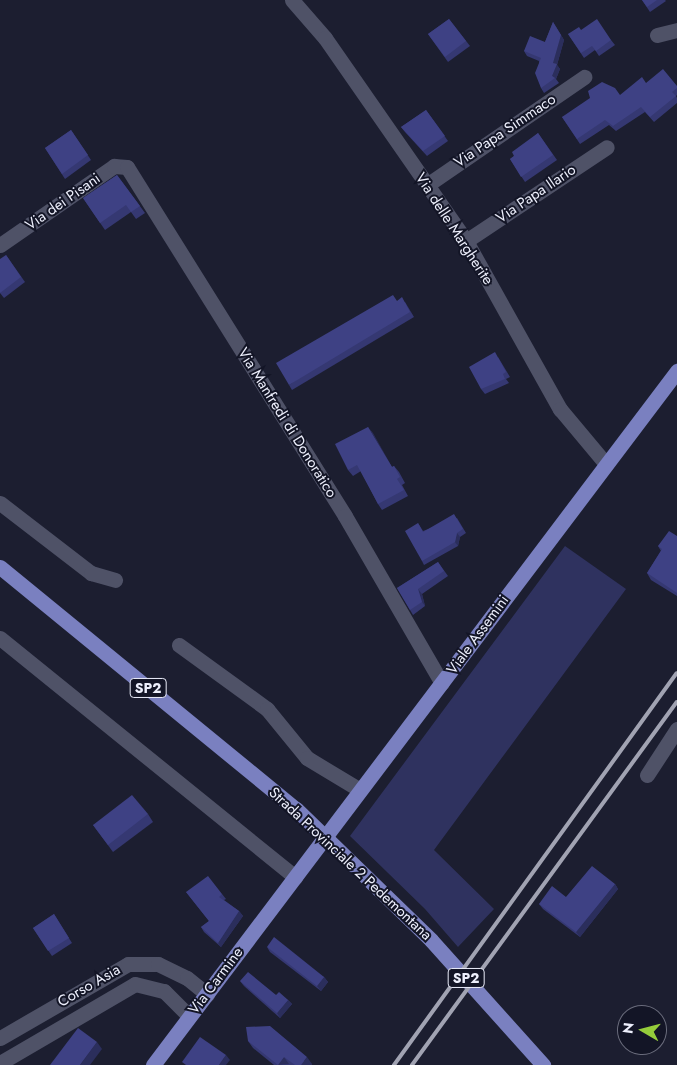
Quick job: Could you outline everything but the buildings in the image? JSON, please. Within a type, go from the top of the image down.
[{"type":"main road","name":"Viale Assemini","points":[[278,898],[677,371]]},
{"type":"main road","name":"Strada Provinciale 2 Pedemontana","points":[[0,568],[296,810],[431,940],[502,1016],[543,1065]]},
{"type":"main road","name":"Via Carmine","points":[[154,1065],[278,898]]},
{"type":"street","name":"Via delle Margherite","points":[[292,0],[325,38],[466,241],[560,409],[606,464]]},
{"type":"street","points":[[657,35],[677,30]]},
{"type":"street","name":"Via Papa Simmaco","points":[[426,185],[584,77]]},
{"type":"street","name":"Via Papa Ilario","points":[[466,241],[607,147]]},
{"type":"street","name":"Via dei Pisani","points":[[0,245],[114,166],[127,167]]},
{"type":"street","name":"Via Manfredi di Donoratico","points":[[127,167],[345,516],[442,683]]},
{"type":"street","points":[[0,503],[91,573],[115,580]]},
{"type":"street","points":[[0,638],[295,877]]},
{"type":"street","points":[[179,645],[267,709],[307,758],[360,790]]},
{"type":"street","points":[[647,775],[677,730]]},
{"type":"street","name":"Corso Asia","points":[[0,1038],[128,964],[158,964],[187,978],[206,994]]},
{"type":"street","name":"Corso Asia","points":[[0,1063],[136,984],[164,991],[189,1016]]},
{"type":"shaded area","points":[[565,546],[626,589],[434,850],[494,909],[458,947],[425,909],[350,836]]},
{"type":"railway","points":[[394,1065],[677,673]]},
{"type":"railway","points":[[412,1065],[677,702]]}]
